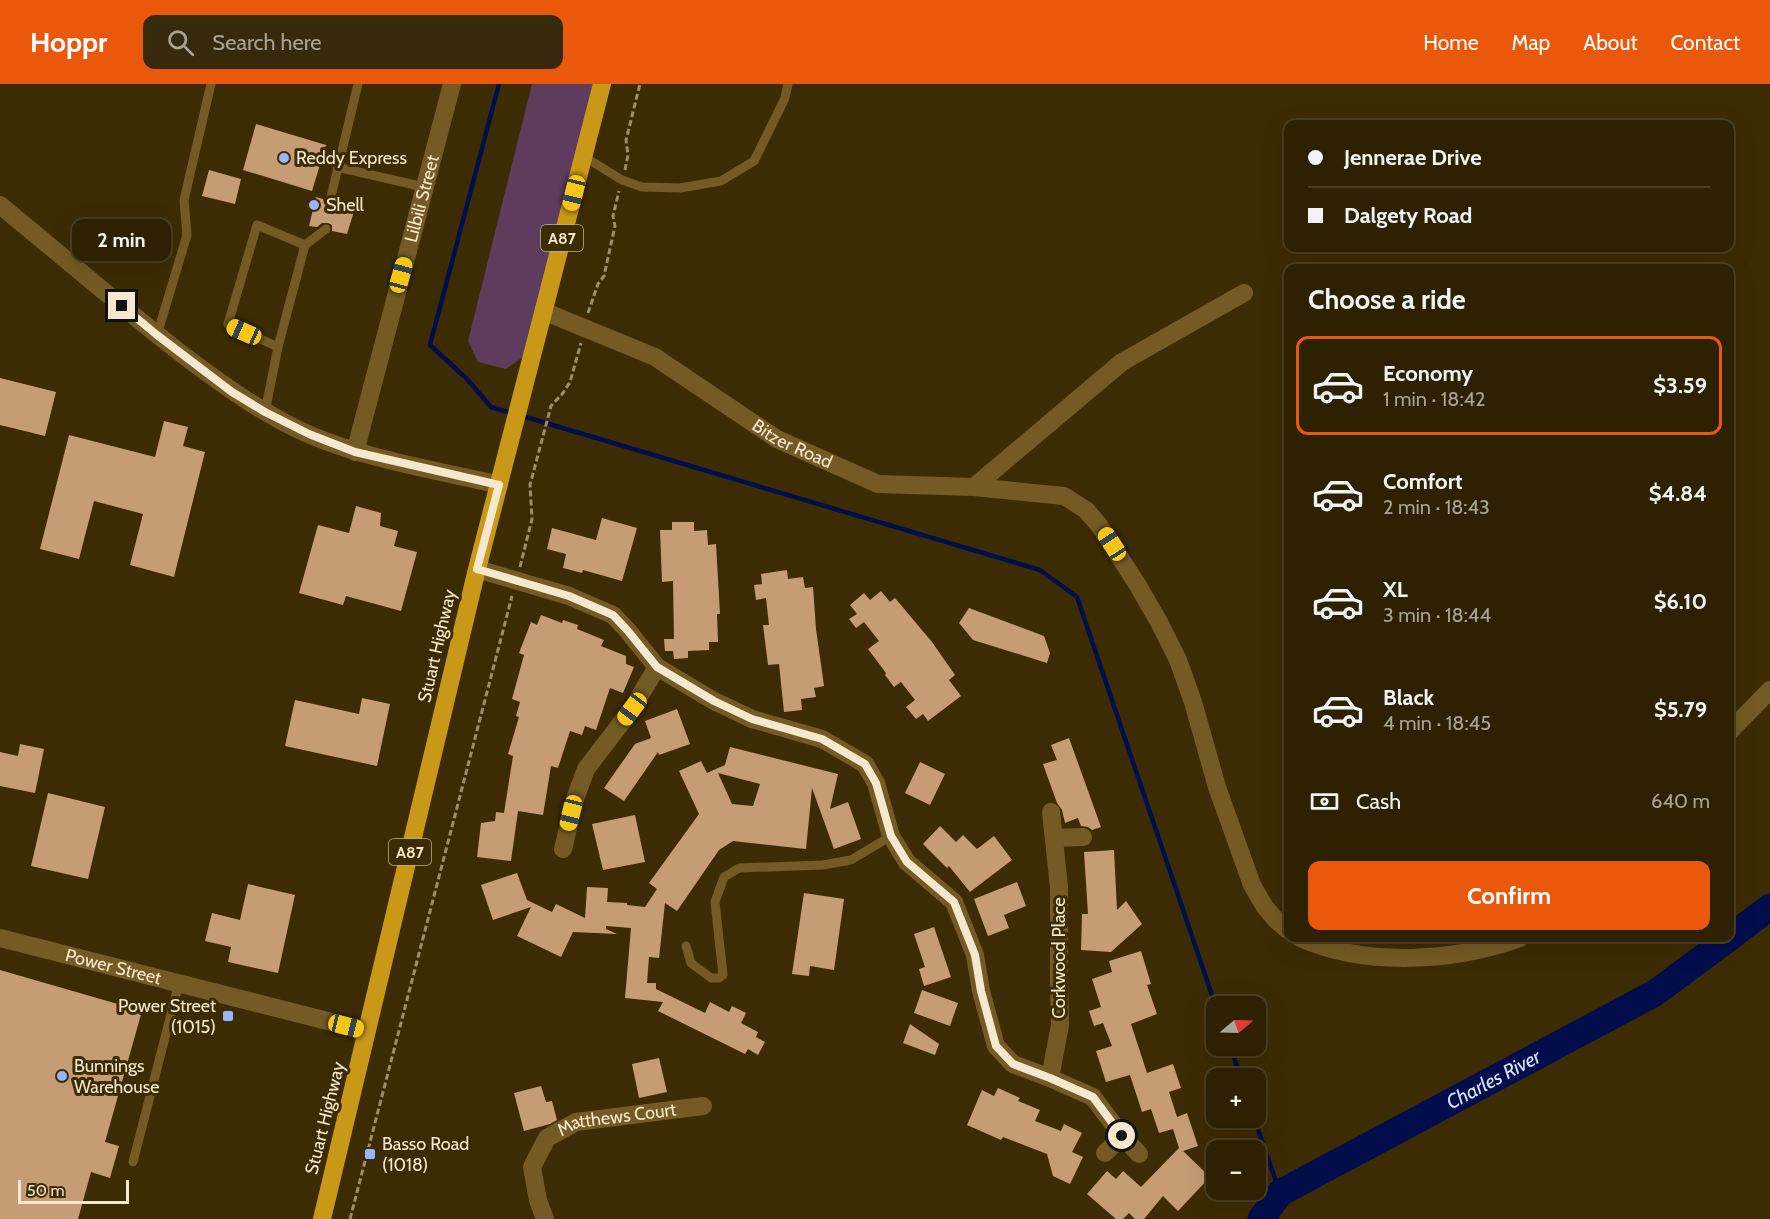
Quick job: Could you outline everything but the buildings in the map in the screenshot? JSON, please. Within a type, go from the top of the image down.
[{"type":"highway","name":"Stuart Highway","points":[[322,1219],[477,569],[602,84]]},
{"type":"street","name":"Lilbili Street","points":[[355,452],[452,84]]},
{"type":"street","points":[[0,205],[157,335],[232,392],[265,412],[309,434],[355,452],[499,485]]},
{"type":"street","points":[[974,487],[1122,362],[1244,293]]},
{"type":"street","name":"Bitzer Road","points":[[543,311],[655,357],[777,439],[878,484],[974,487],[1065,496],[1086,510],[1099,525],[1159,622],[1178,660],[1193,702],[1217,787],[1252,885],[1265,907],[1284,927]]},
{"type":"street","points":[[477,569],[569,596],[613,615],[657,667],[714,701],[752,719],[822,739],[865,764],[876,783],[891,836],[907,862],[954,902],[975,955],[981,991],[996,1046],[1013,1064],[1093,1097],[1122,1136],[1139,1154]]},
{"type":"street","points":[[563,849],[576,796],[586,769],[632,709],[657,667]]},
{"type":"street","points":[[1734,727],[1770,690]]},
{"type":"street","name":"Corkwood Place","points":[[1050,1078],[1060,1025],[1059,887],[1051,812]]},
{"type":"street","points":[[1054,838],[1083,837]]},
{"type":"street","name":"Power Street","points":[[0,938],[367,1031]]},
{"type":"street","points":[[1312,942],[1343,952],[1384,957],[1415,957],[1473,951],[1509,942]]},
{"type":"street","name":"Matthews Court","points":[[545,1219],[538,1200],[532,1167],[547,1138],[576,1122],[703,1106]]},
{"type":"street","points":[[1105,1153],[1122,1136]]},
{"type":"lane","points":[[157,335],[187,236],[184,200],[211,84]]},
{"type":"lane","points":[[330,201],[358,84]]},
{"type":"lane","points":[[584,156],[622,180],[642,187],[680,189],[721,181],[754,160],[785,98],[788,84]]},
{"type":"lane","points":[[337,167],[424,187]]},
{"type":"lane","points":[[278,347],[228,324],[257,225],[305,245]]},
{"type":"lane","points":[[265,412],[278,347],[305,245],[326,230]]},
{"type":"lane","points":[[686,946],[691,963],[711,978],[720,978],[723,975],[715,902],[724,877],[739,868],[823,865],[851,860],[891,836]]},
{"type":"lane","points":[[133,1162],[179,983]]},
{"type":"path","points":[[350,1219],[532,519],[530,485],[551,406],[570,382],[591,303],[598,284],[604,276],[615,226],[613,216],[628,155],[626,140],[640,84]]},
{"type":"shaded area","points":[[532,84],[602,84],[533,350],[506,369],[478,362],[468,341]]},
{"type":"waterway","points":[[499,84],[430,345],[467,379],[491,407],[511,413]]},
{"type":"waterway","points":[[519,415],[1040,570],[1077,597],[1212,996]]},
{"type":"waterway","name":"Charles River","points":[[1734,934],[1770,907]]},
{"type":"waterway","name":"Charles River","points":[[1261,1219],[1280,1193],[1655,993],[1724,942]]},
{"type":"waterway","points":[[1233,1056],[1238,1068]]},
{"type":"waterway","points":[[1257,1128],[1280,1193]]},
{"type":"place","name":"Reddy Express","points":[[284,158]]},
{"type":"place","name":"Shell","points":[[314,205]]},
{"type":"place","name":"Power Street (1015)","points":[[228,1016]]},
{"type":"place","name":"Bunnings Warehouse","points":[[62,1076]]},
{"type":"place","name":"Basso Road (1018)","points":[[370,1154]]},
{"type":"route","points":[[122,306],[232,392],[309,434],[355,452],[499,485],[477,569],[569,596],[613,615],[657,667],[714,701],[752,719],[822,739],[865,764],[876,783],[891,836],[907,862],[954,902],[975,955],[981,991],[996,1046],[1013,1064],[1093,1097],[1122,1136]]}]
